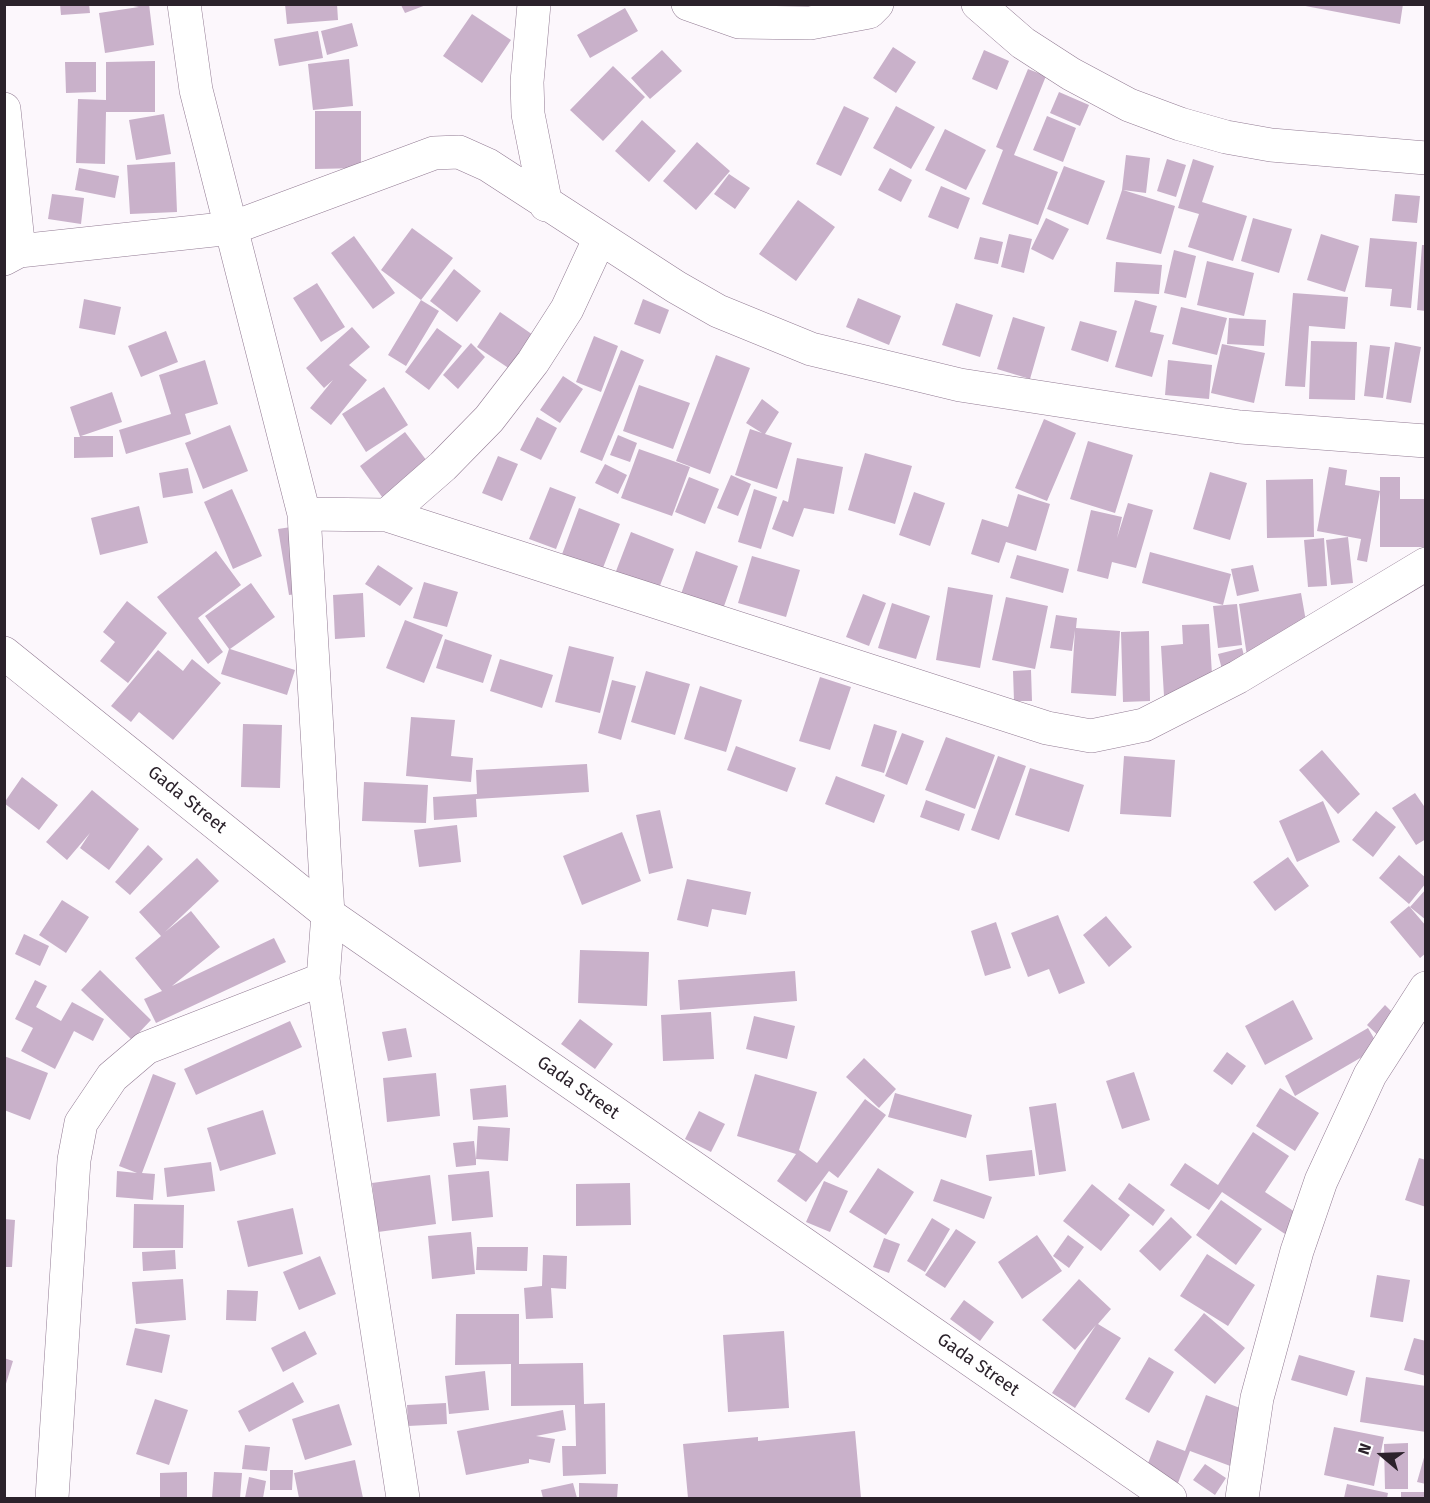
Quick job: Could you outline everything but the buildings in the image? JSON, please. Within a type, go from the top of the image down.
[{"type":"street","points":[[184,4],[196,90],[304,514],[328,914],[323,979],[403,1498]]},
{"type":"street","points":[[534,4],[527,82],[528,114],[546,205]]},
{"type":"street","points":[[688,4],[739,22],[810,23],[869,12],[877,4]]},
{"type":"street","points":[[978,4],[1023,43],[1071,74],[1129,105],[1180,124],[1226,137],[1271,145],[1425,158]]},
{"type":"street","points":[[4,109],[12,255],[232,228],[434,153],[459,152],[478,160],[599,240],[676,287],[737,319],[811,349],[897,372],[960,385],[1240,427],[1425,441]]},
{"type":"street","points":[[387,515],[442,466],[489,419],[526,372],[567,309],[599,240]]},
{"type":"street","points":[[304,514],[387,515],[1047,728],[1091,736],[1144,725],[1238,677],[1425,564]]},
{"type":"street","name":"Gada Street","points":[[4,653],[328,914],[1170,1498]]},
{"type":"street","points":[[52,1498],[74,1172],[81,1123],[112,1077],[146,1048],[323,979]]},
{"type":"street","points":[[1242,1498],[1260,1387],[1297,1251],[1321,1181],[1370,1075],[1425,987]]}]
